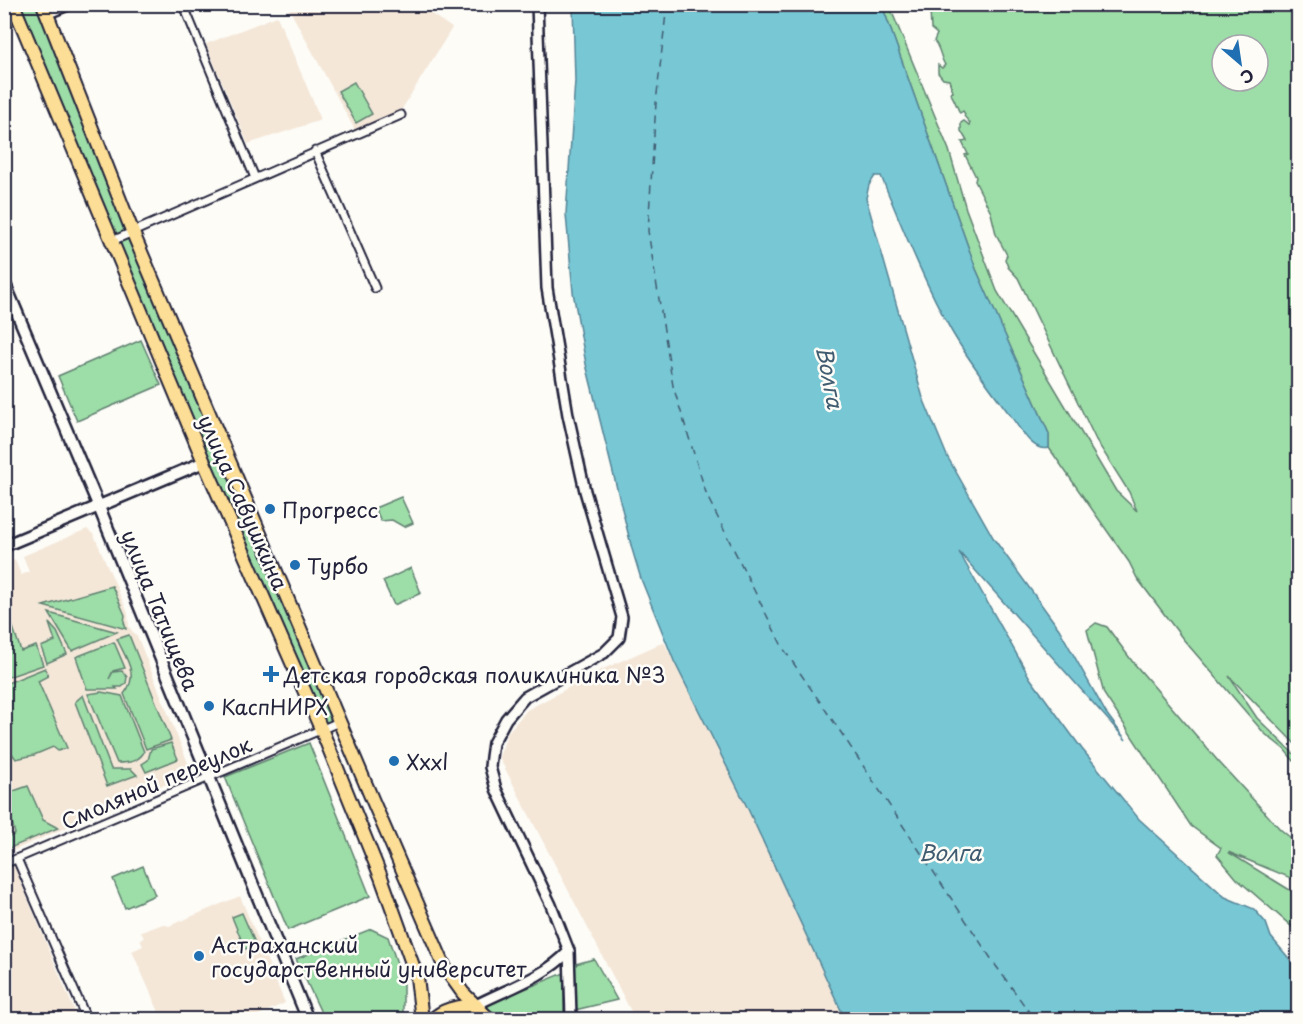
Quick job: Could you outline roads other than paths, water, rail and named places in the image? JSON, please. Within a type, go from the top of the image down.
[{"type":"highway","name":"улица Савушкина","points":[[13,4],[204,462],[321,729],[381,877],[416,974],[422,1020]]},
{"type":"highway","name":"улица Савушкина","points":[[44,9],[133,232],[445,968],[454,982],[490,1020]]},
{"type":"highway","points":[[432,1020],[438,1014],[454,1007],[476,1005]]},
{"type":"main road","name":"улица Татищева","points":[[4,282],[99,507],[308,1020]]},
{"type":"main road","points":[[4,546],[204,462]]},
{"type":"street","points":[[44,9],[70,4]]},
{"type":"street","points":[[183,4],[255,178]]},
{"type":"street","points":[[537,4],[547,288],[568,415],[585,491],[622,617],[619,638],[604,652],[525,698],[512,712],[493,743],[490,767],[496,789],[551,905],[569,951],[571,1012],[569,1020]]},
{"type":"street","points":[[112,241],[401,115]]},
{"type":"street","points":[[315,151],[375,288]]},
{"type":"street","name":"Смоляной переулок","points":[[4,864],[339,722]]},
{"type":"street","points":[[17,859],[87,1020]]},
{"type":"street","points":[[476,1005],[544,971],[560,961],[569,951]]},
{"type":"water","name":"Волга","points":[[573,5],[882,5],[976,269],[1049,434],[1049,448],[1037,447],[1027,438],[959,343],[923,275],[881,176],[875,176],[869,185],[866,198],[923,398],[947,456],[994,539],[1059,629],[1106,713],[1126,740],[959,552],[1030,678],[1082,749],[1139,819],[1225,897],[1254,909],[1266,923],[1271,937],[1298,969],[1298,1019],[845,1019],[748,809],[674,661],[641,579],[632,549],[586,364],[573,292],[566,214],[575,81]]},
{"type":"place","name":"Прогресс","points":[[270,509]]},
{"type":"place","name":"Турбо","points":[[295,565]]},
{"type":"place","name":"Детская городская поликлиника №3","points":[[271,674]]},
{"type":"place","name":"КаспНИРХ","points":[[209,706]]},
{"type":"place","name":"Xxxl","points":[[394,761]]},
{"type":"place","name":"Астраханский государственный университет","points":[[199,956]]}]
